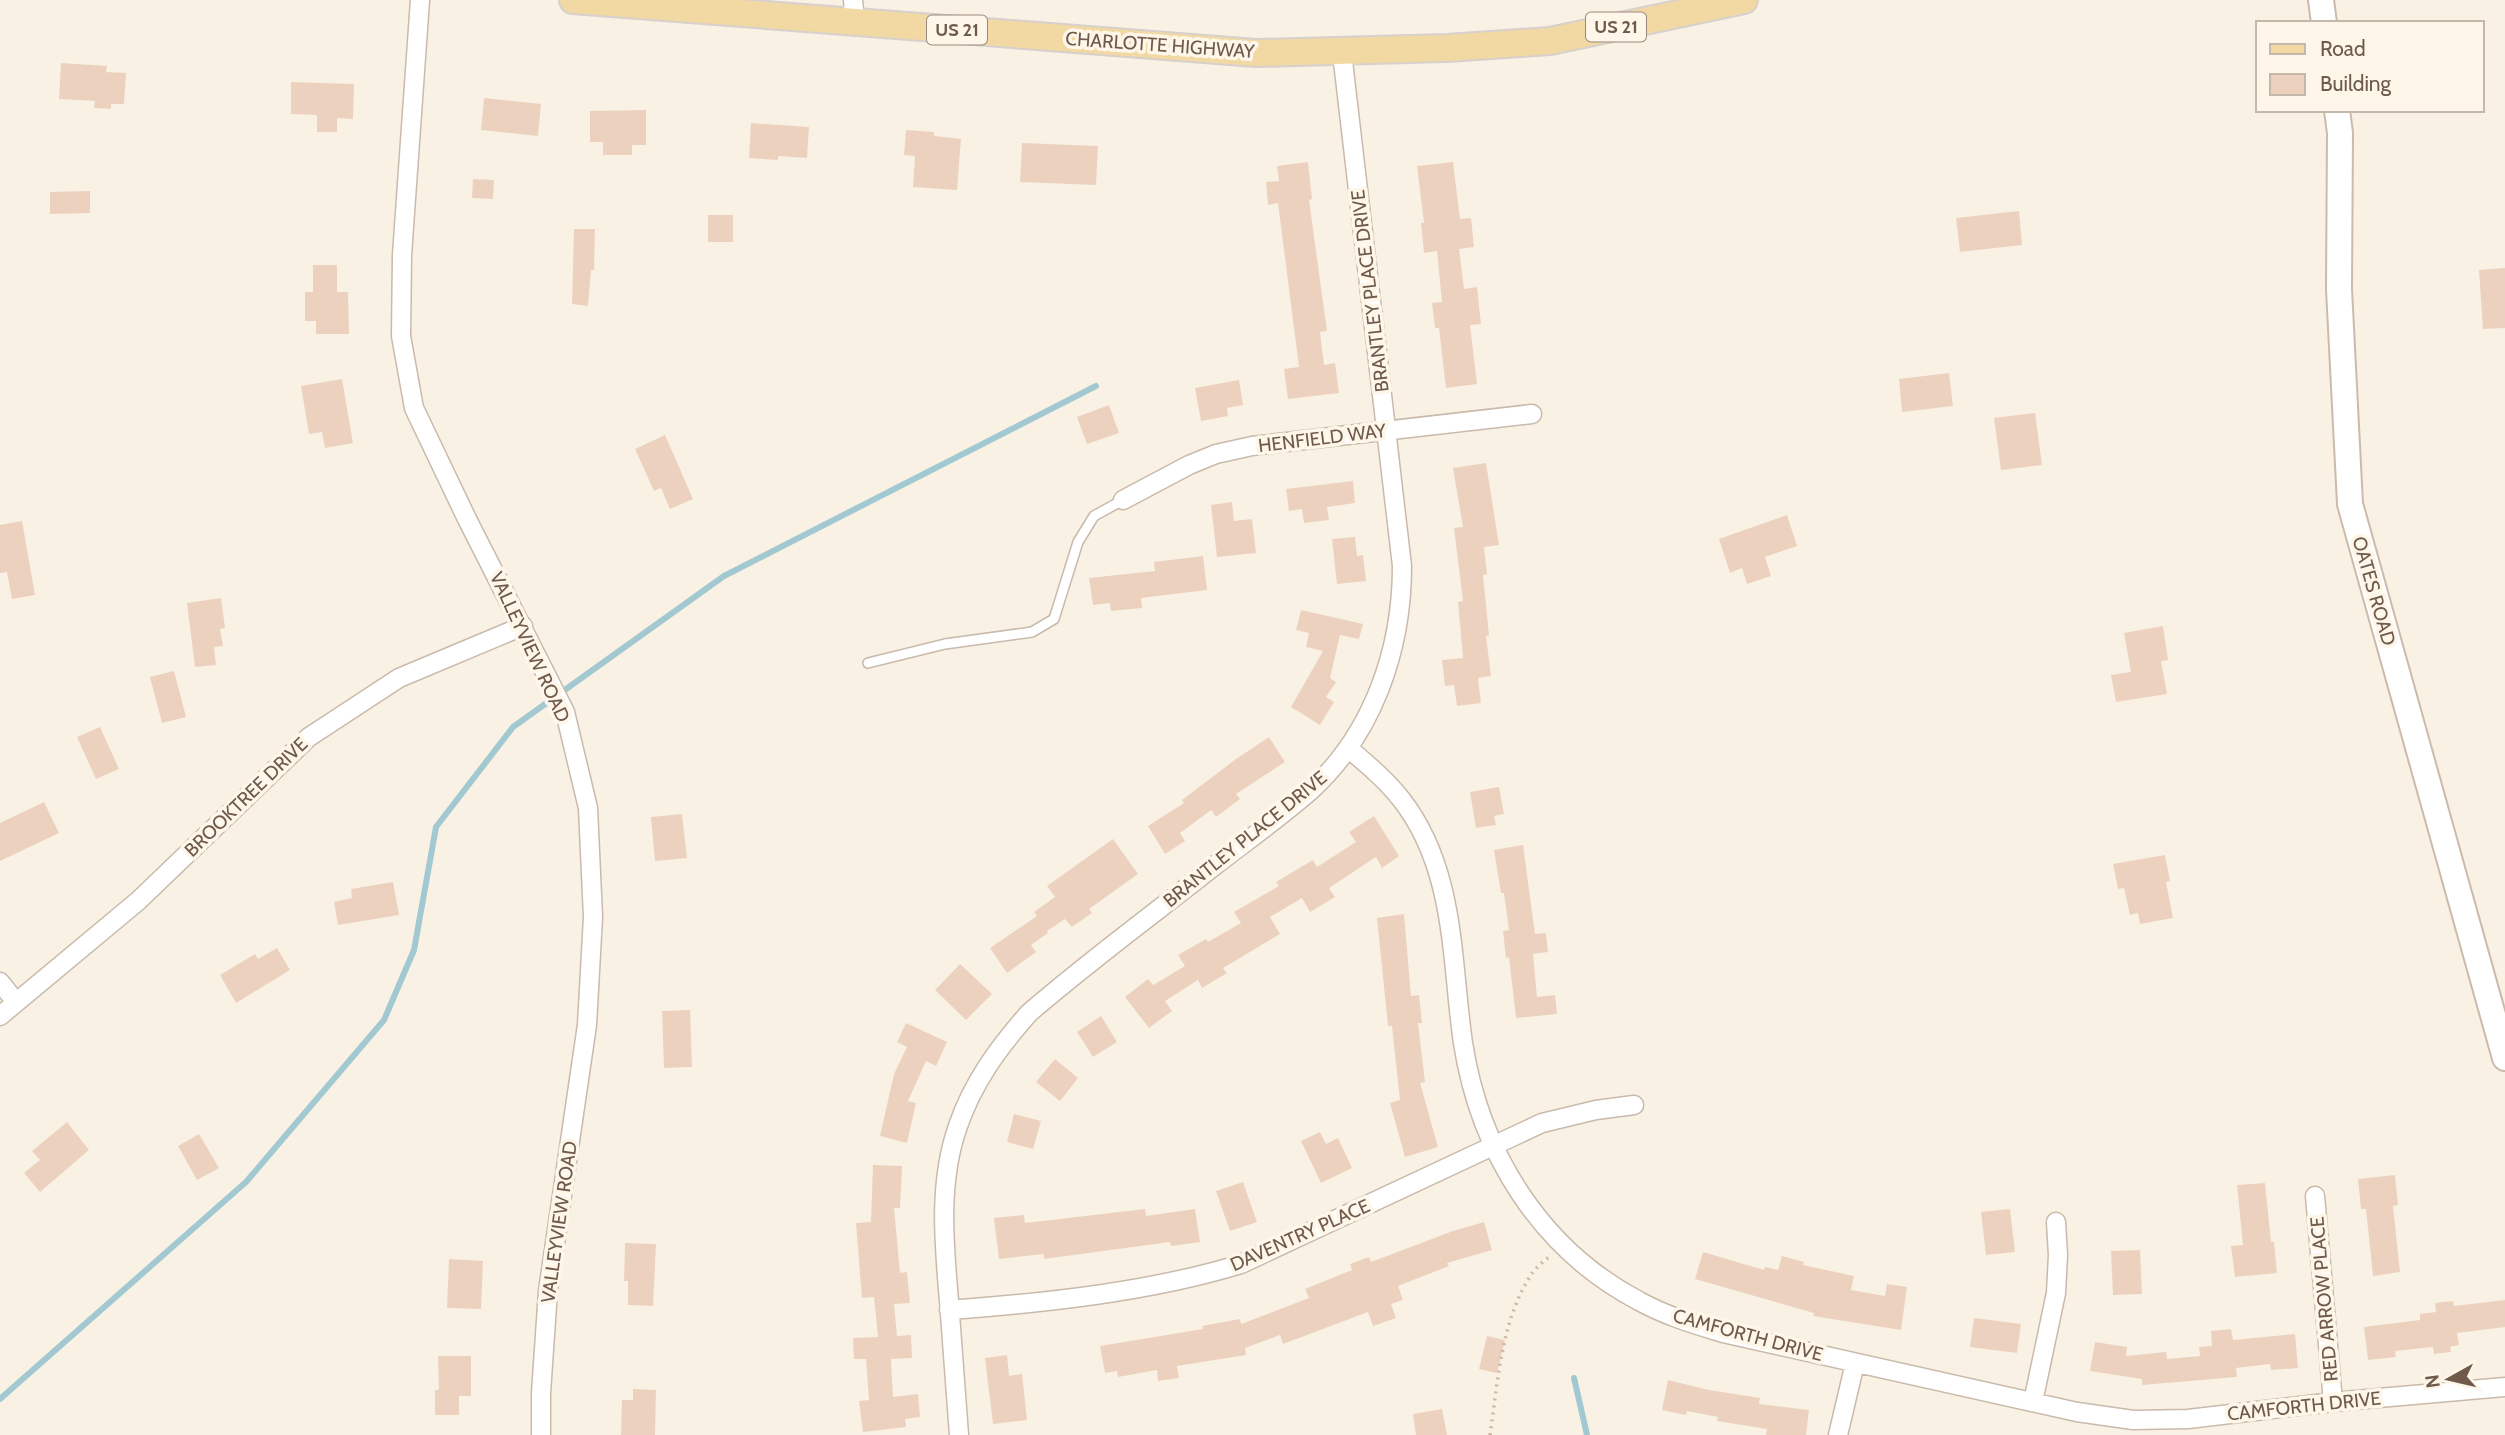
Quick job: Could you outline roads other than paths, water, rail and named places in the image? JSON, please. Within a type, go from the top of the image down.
[{"type":"main road","name":"CHARLOTTE HIGHWAY","points":[[573,0],[854,11],[1256,53],[1447,48],[1550,40],[1744,0]]},
{"type":"street","name":"VALLEYVIEW ROAD","points":[[420,0],[402,255],[401,336],[414,408],[565,712],[588,808],[593,917],[587,1025],[548,1291],[541,1435]]},
{"type":"street","points":[[2321,0],[2325,21]]},
{"type":"street","name":"BRANTLEY PLACE DRIVE","points":[[959,1435],[944,1240],[945,1186],[958,1126],[983,1071],[1004,1040],[1054,991],[1310,791],[1348,748],[1365,722],[1383,683],[1397,635],[1402,566],[1342,52]]},
{"type":"street","name":"OATES ROAD","points":[[2337,112],[2340,134],[2339,289],[2350,504],[2505,1058]]},
{"type":"street","name":"HENFIELD WAY","points":[[1124,500],[1189,465],[1216,454],[1252,446],[1532,414]]},
{"type":"street","name":"BROOKTREE DRIVE","points":[[0,1016],[138,901],[309,737],[399,678],[523,626]]},
{"type":"street","name":"CAMFORTH DRIVE","points":[[1348,748],[1377,772],[1402,800],[1429,846],[1440,874],[1464,1045],[1482,1121],[1493,1147],[1517,1191],[1552,1235],[1593,1273],[1640,1302],[1680,1320],[1723,1333],[2077,1412],[2133,1420],[2188,1419],[2333,1402],[2505,1387]]},
{"type":"street","points":[[0,982],[16,1002]]},
{"type":"street","name":"DAVENTRY PLACE","points":[[949,1310],[1039,1303],[1204,1275],[1241,1264],[1542,1123],[1596,1110],[1634,1105]]},
{"type":"street","name":"RED ARROW PLACE","points":[[2315,1196],[2333,1402]]},
{"type":"street","points":[[2033,1402],[2056,1293],[2059,1255],[2056,1222]]},
{"type":"street","points":[[1839,1435],[1855,1363]]},
{"type":"lane","points":[[869,663],[945,644],[1032,632],[1054,619],[1078,542],[1094,516],[1124,500]]},
{"type":"waterway","points":[[0,1399],[246,1182],[384,1020],[414,950],[436,827],[513,727],[724,576],[1096,386]]},
{"type":"waterway","points":[[1574,1378],[1587,1435]]}]
